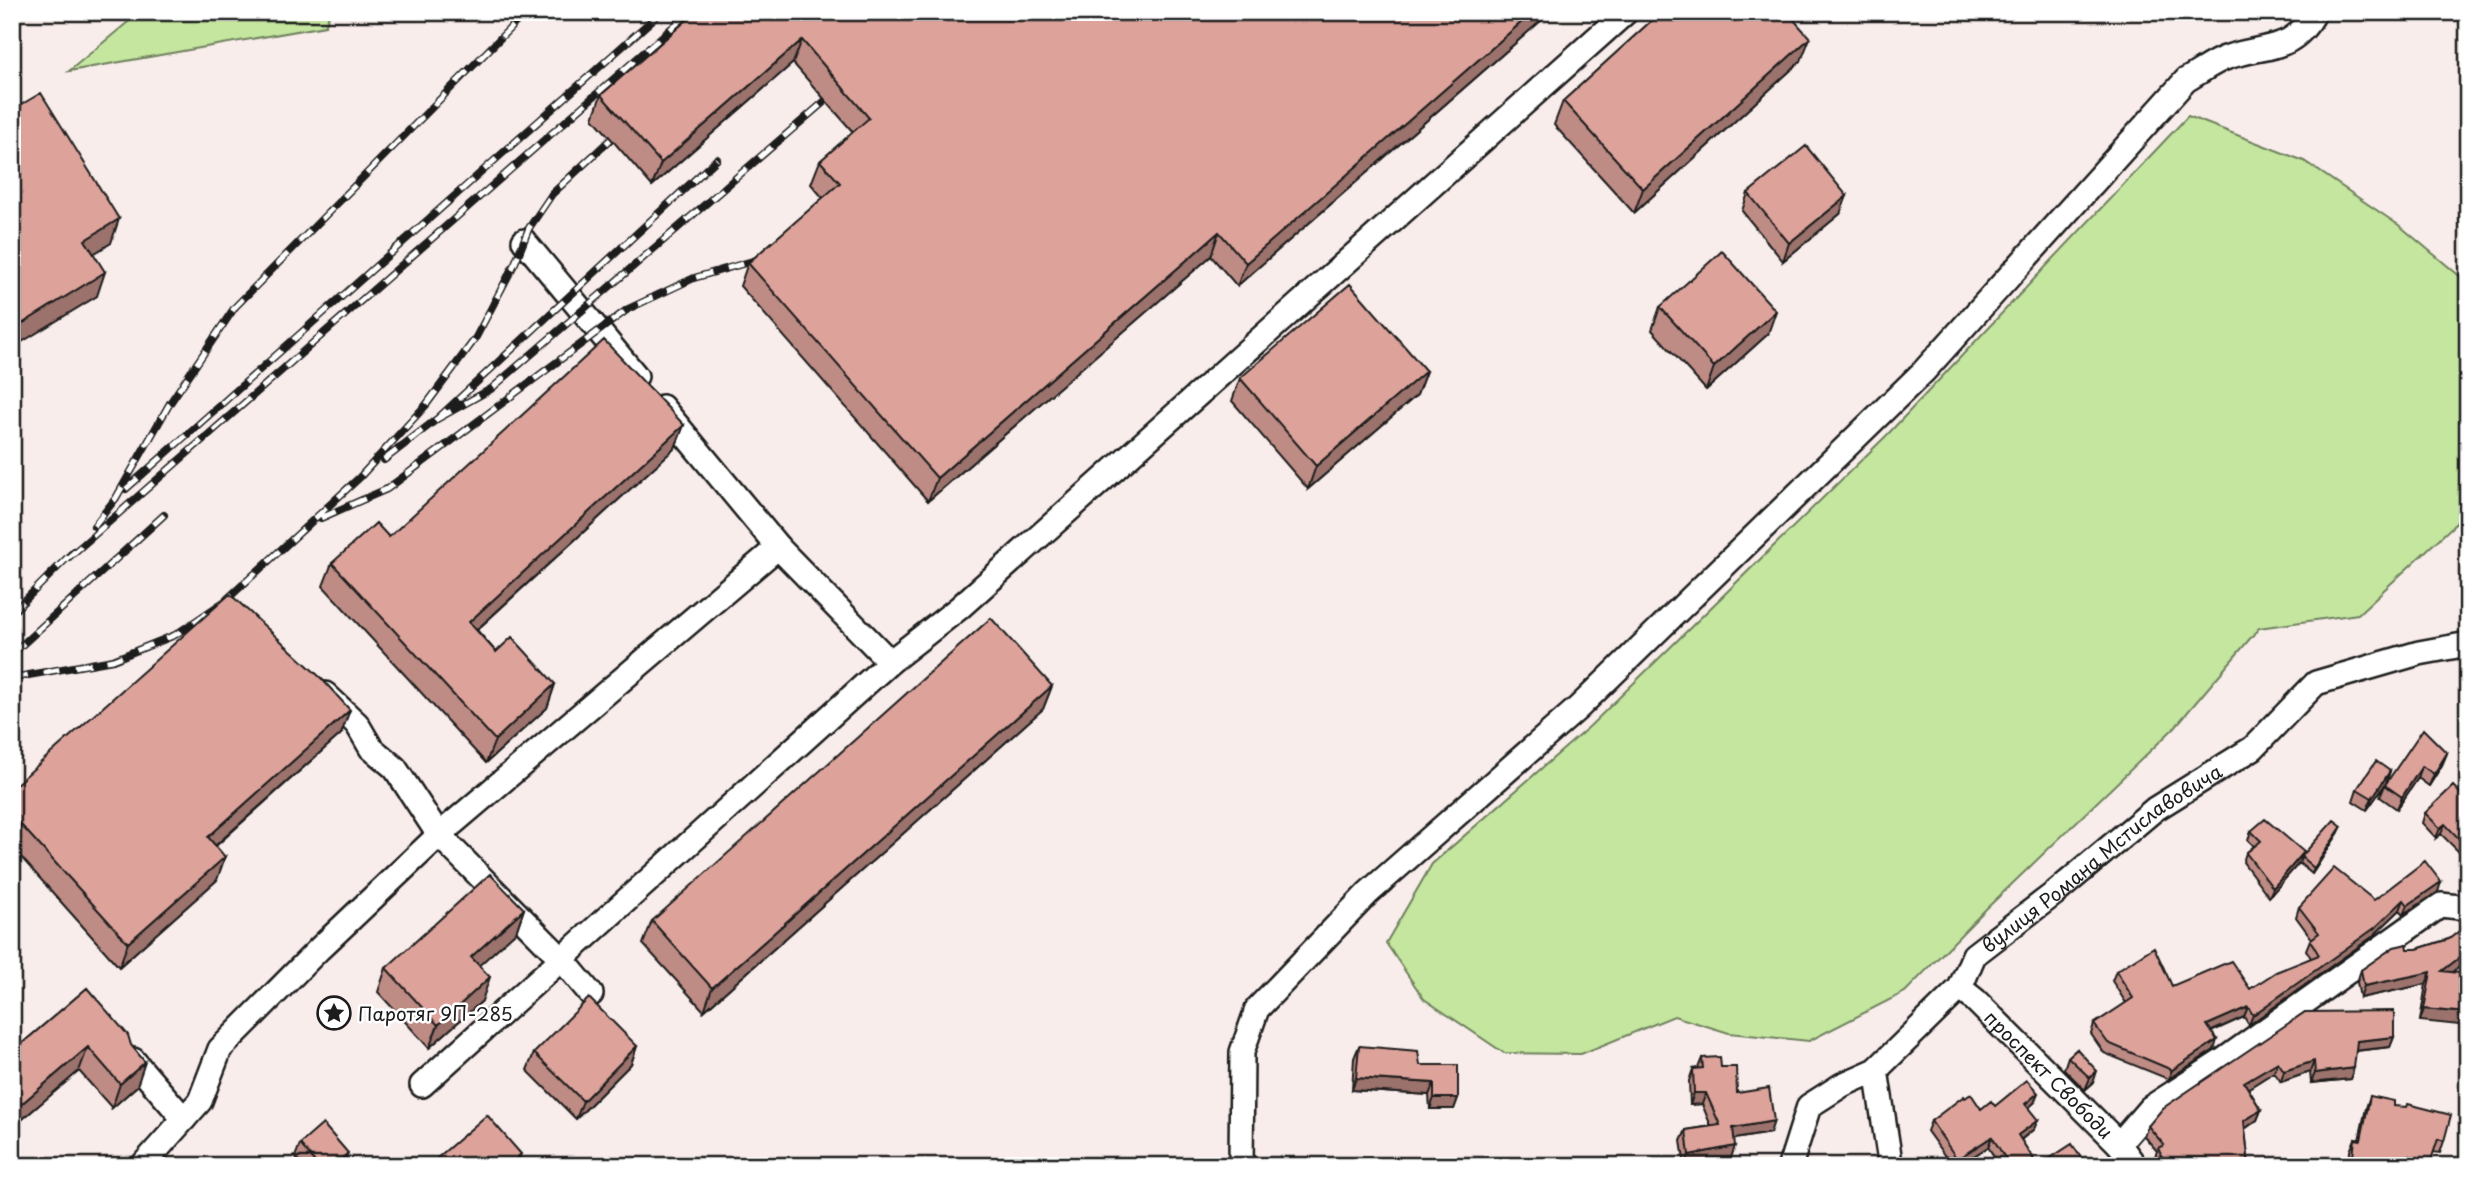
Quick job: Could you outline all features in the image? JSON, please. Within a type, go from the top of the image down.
[{"type":"street","points":[[422,1085],[560,957],[890,662],[959,608],[1626,12]]},
{"type":"street","points":[[1241,1166],[1242,1052],[1257,1009],[1368,892],[1578,708],[1924,371],[2186,80],[2226,57],[2277,46],[2304,33],[2315,12]]},
{"type":"street","points":[[524,241],[778,547],[890,662]]},
{"type":"street","points":[[149,1158],[200,1101],[220,1049],[439,835],[778,547]]},
{"type":"street","name":"вулиця Романа Мстиславовича","points":[[1790,1166],[1809,1106],[1842,1085],[1876,1070],[1960,988],[1974,955],[2055,893],[2155,809],[2253,748],[2316,683],[2419,653],[2468,644]]},
{"type":"street","points":[[306,677],[357,724],[372,748],[395,768],[439,835],[560,957],[591,994]]},
{"type":"street","points":[[2119,1144],[2150,1108],[2221,1062],[2441,905],[2468,908]]},
{"type":"street","name":"проспект Свободи","points":[[1960,988],[2119,1144],[2135,1166]]},
{"type":"street","points":[[133,1060],[184,1119]]},
{"type":"street","points":[[1876,1070],[1889,1155]]},
{"type":"green space","points":[[140,12],[330,12],[325,26],[69,71]]},
{"type":"green space","points":[[2188,116],[2304,161],[2400,226],[2468,283],[2468,512],[2358,614],[2259,628],[2175,727],[1985,910],[1905,992],[1809,1041],[1729,1033],[1674,1016],[1581,1054],[1504,1053],[1424,999],[1386,943],[1432,864],[1590,726],[1887,435]]},
{"type":"building","points":[[696,12],[1533,12],[1246,263],[1219,232],[937,478],[748,263],[840,183],[820,161],[869,118],[802,40],[661,163],[601,95]]},
{"type":"building","points":[[1661,12],[1787,12],[1810,38],[1643,189],[1563,101]]},
{"type":"building","points":[[41,93],[119,219],[85,240],[105,272],[12,330],[12,110]]},
{"type":"building","points":[[1806,146],[1847,196],[1789,243],[1748,193]]},
{"type":"building","points":[[1722,251],[1776,311],[1714,367],[1660,307]]},
{"type":"building","points":[[1350,284],[1426,371],[1316,466],[1240,378]]},
{"type":"building","points":[[604,340],[684,425],[469,622],[496,652],[512,637],[555,684],[495,740],[332,563],[376,523],[389,537]]},
{"type":"building","points":[[230,594],[321,678],[350,710],[208,837],[225,857],[128,943],[12,815],[12,788]]},
{"type":"building","points":[[991,618],[1052,686],[712,988],[652,921]]},
{"type":"building","points":[[2423,729],[2447,753],[2434,774],[2422,766],[2402,797],[2385,785]]},
{"type":"building","points":[[2376,761],[2390,771],[2372,798],[2357,789]]},
{"type":"building","points":[[2453,786],[2468,801],[2468,848],[2445,824],[2440,828],[2425,813]]},
{"type":"building","points":[[2265,819],[2304,852],[2273,888],[2246,853],[2261,841],[2251,831]]},
{"type":"building","points":[[2334,820],[2342,826],[2314,868],[2301,857]]},
{"type":"building","points":[[2425,861],[2441,882],[2408,905],[2404,900],[2376,927],[2253,1015],[2248,1007],[2207,1025],[2217,1040],[2172,1070],[2108,1043],[2094,1024],[2133,998],[2116,971],[2154,947],[2172,986],[2231,961],[2250,989],[2276,972],[2319,955],[2310,940],[2319,933],[2299,907],[2334,868],[2374,900]]},
{"type":"building","points":[[490,874],[524,909],[471,957],[490,977],[438,1025],[386,968]]},
{"type":"building","points":[[2468,924],[2468,951],[2442,971],[2468,974],[2468,1013],[2424,1009],[2431,972],[2364,986],[2361,970],[2394,947],[2407,944],[2408,949],[2417,949],[2449,939]]},
{"type":"building","points":[[87,988],[128,1035],[131,1045],[145,1062],[120,1084],[88,1047],[12,1112],[12,1052]]},
{"type":"building","points":[[589,998],[637,1046],[583,1101],[534,1053]]},
{"type":"building","points":[[2394,1011],[2394,1037],[2357,1041],[2354,1068],[2315,1073],[2314,1061],[2284,1071],[2278,1062],[2244,1082],[2261,1110],[2244,1121],[2249,1166],[2175,1166],[2174,1162],[2167,1166],[2158,1148],[2164,1145],[2148,1126],[2163,1108],[2305,1012]]},
{"type":"building","points":[[1359,1046],[1418,1051],[1420,1065],[1458,1065],[1458,1098],[1434,1098],[1434,1083],[1356,1078]]},
{"type":"building","points":[[2077,1049],[2097,1071],[2090,1078],[2068,1057]]},
{"type":"building","points":[[1720,1057],[1721,1067],[1736,1067],[1737,1093],[1769,1088],[1774,1121],[1733,1128],[1735,1146],[1689,1155],[1686,1130],[1720,1125],[1706,1093],[1694,1093],[1693,1069],[1703,1068],[1702,1058]]},
{"type":"building","points":[[2027,1080],[2038,1093],[2025,1104],[2038,1120],[2018,1135],[2038,1166],[2010,1166],[1992,1137],[1957,1159],[1931,1121],[1964,1096],[1965,1098],[1971,1094],[1981,1109],[1991,1101],[1995,1106]]},
{"type":"building","points":[[2370,1096],[2394,1101],[2394,1106],[2407,1107],[2408,1104],[2451,1115],[2444,1141],[2438,1139],[2430,1163],[2409,1156],[2406,1166],[2370,1166],[2371,1159],[2353,1157],[2355,1139],[2361,1140]]},
{"type":"building","points":[[487,1115],[521,1154],[508,1166],[428,1166]]},
{"type":"building","points":[[323,1124],[348,1153],[333,1166],[318,1166],[300,1144]]},
{"type":"building","points":[[2072,1144],[2086,1166],[2038,1166]]},
{"type":"railway","points":[[94,526],[116,498],[170,403],[235,307],[526,12]]},
{"type":"railway","points":[[126,489],[661,12]]},
{"type":"railway","points":[[69,557],[690,12]]},
{"type":"railway","points":[[437,419],[491,389],[825,101]]},
{"type":"railway","points":[[12,678],[113,660],[175,635],[225,601],[359,478],[426,405],[475,339],[515,263],[529,228],[552,194],[611,139]]},
{"type":"railway","points":[[384,460],[437,419],[717,159]]},
{"type":"railway","points":[[321,518],[387,489],[628,309],[694,278],[756,260]]},
{"type":"railway","points":[[12,654],[164,515]]},
{"type":"railway","points":[[12,613],[74,551]]},
{"type":"place","name":"Паротяг 9П-285","points":[[334,1013]]}]
